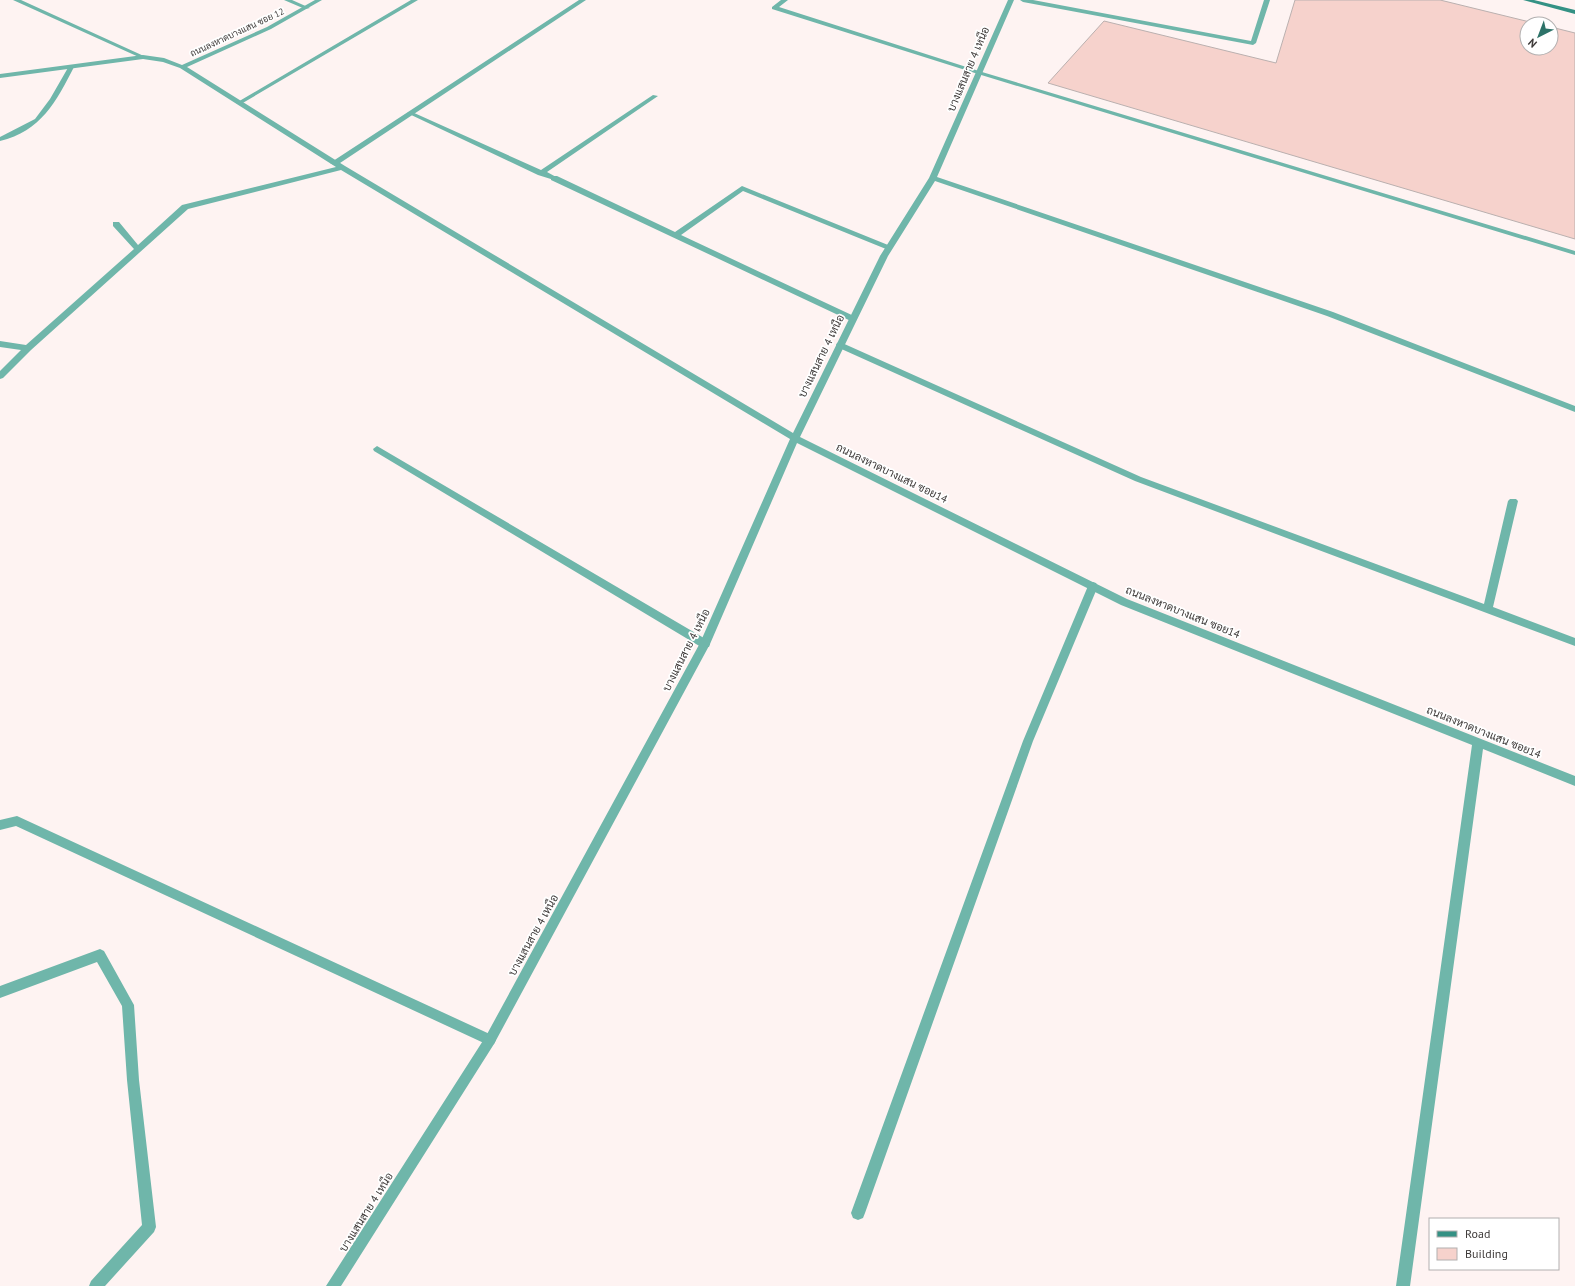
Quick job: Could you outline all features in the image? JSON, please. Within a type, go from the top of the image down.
[{"type":"main road","points":[[1526,0],[1575,12]]},
{"type":"street","points":[[16,0],[143,57]]},
{"type":"street","points":[[288,0],[307,8]]},
{"type":"street","name":"ถนนลงหาดบางแสน ซอย 12","points":[[182,68],[269,28],[319,0]]},
{"type":"street","points":[[239,103],[415,0]]},
{"type":"street","points":[[334,163],[583,0]]},
{"type":"street","points":[[785,0],[774,8],[980,73],[1575,253]]},
{"type":"street","points":[[1023,0],[1253,43],[1267,0]]},
{"type":"street","name":"บางแสนสาย 4 เหนือ","points":[[334,1286],[490,1040],[705,644],[795,438],[853,318],[890,248],[933,178],[980,73],[1008,1]]},
{"type":"street","points":[[0,76],[143,57]]},
{"type":"street","name":"ถนนลงหาดบางแสน ซอย14","points":[[143,57],[164,60],[182,68],[342,168],[795,438],[1124,602],[1575,781]]},
{"type":"street","points":[[0,139],[7,138],[37,120],[53,100],[71,67]]},
{"type":"street","points":[[541,173],[655,96]]},
{"type":"street","points":[[410,113],[554,178],[853,318]]},
{"type":"street","points":[[0,376],[28,348],[185,207],[342,168]]},
{"type":"street","points":[[933,178],[1330,314],[1575,409]]},
{"type":"street","points":[[676,236],[742,188],[890,248]]},
{"type":"street","points":[[116,224],[138,249]]},
{"type":"street","points":[[0,344],[28,348]]},
{"type":"street","points":[[840,345],[1138,479],[1488,608],[1575,642]]},
{"type":"street","points":[[377,449],[705,644]]},
{"type":"street","points":[[1488,608],[1513,501]]},
{"type":"street","points":[[858,1213],[1028,741],[1093,586]]},
{"type":"street","points":[[1403,1286],[1478,743]]},
{"type":"street","points":[[0,825],[16,822],[490,1040]]},
{"type":"street","points":[[0,992],[100,954],[128,1005],[133,1080],[149,1227],[96,1286]]},
{"type":"building","points":[[1295,0],[1440,0],[1519,19],[1519,56],[1559,56],[1559,29],[1575,33],[1575,239],[1048,83],[1104,21],[1276,63]]}]
